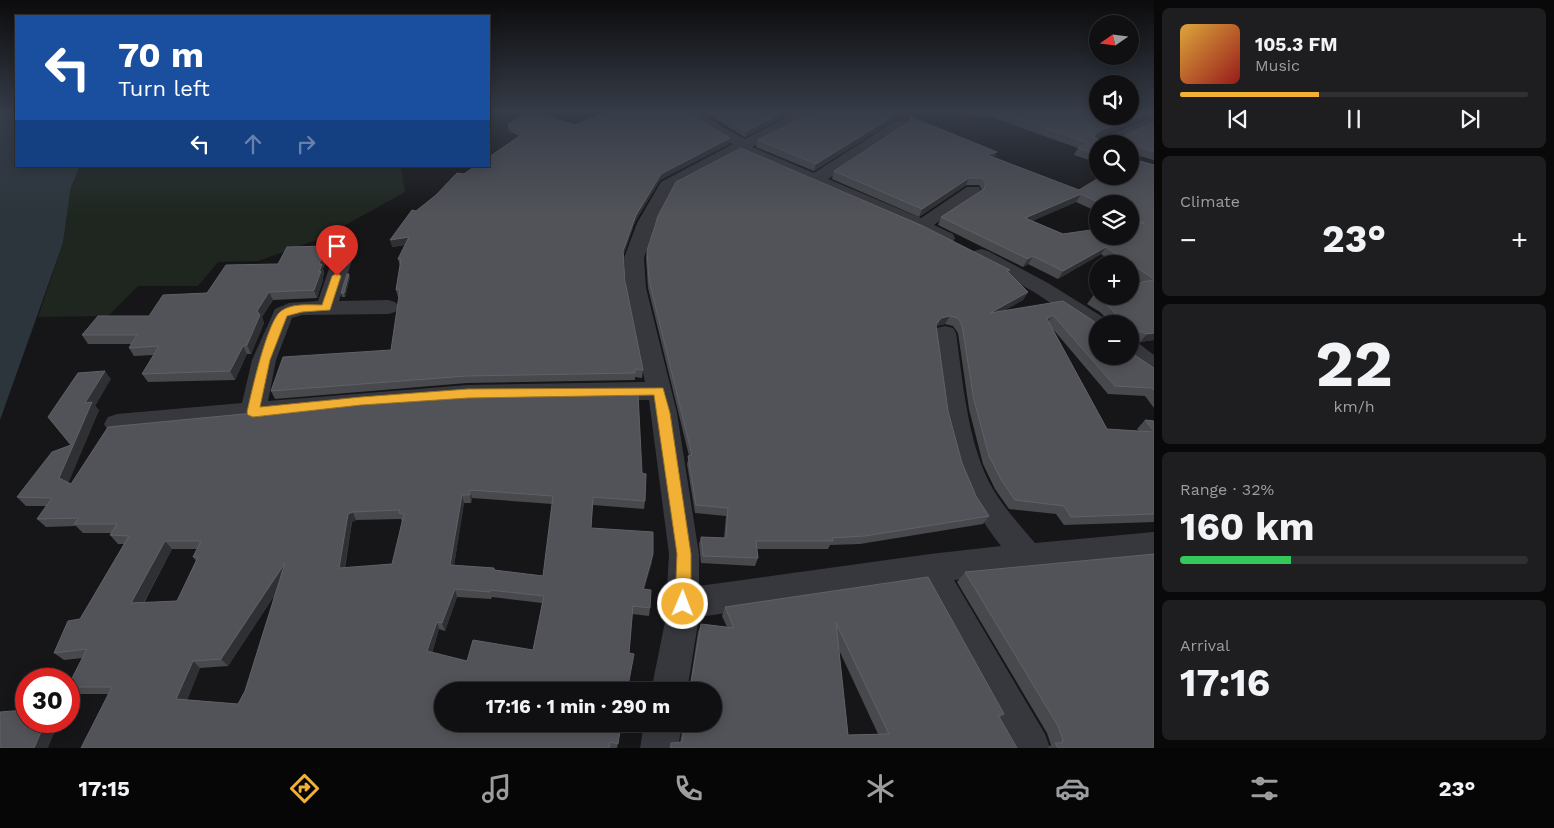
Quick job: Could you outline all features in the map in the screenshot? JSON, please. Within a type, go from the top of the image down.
[{"type":"street","points":[[671,682],[682,622],[684,554],[664,413],[636,288],[634,258],[646,223],[667,185],[741,146],[922,225],[1027,278],[1089,318]]},
{"type":"street","points":[[816,179],[867,146]]},
{"type":"street","points":[[922,225],[973,191]]},
{"type":"street","points":[[326,308],[342,260]]},
{"type":"street","points":[[253,412],[264,360],[283,314],[290,310],[302,308],[388,307]]},
{"type":"street","points":[[945,333],[966,458],[986,503],[1028,557]]},
{"type":"street","points":[[1140,350],[1154,370]]},
{"type":"street","points":[[116,424],[361,401],[468,394],[659,391]]},
{"type":"street","points":[[683,604],[930,568],[1154,546]]},
{"type":"street","points":[[930,568],[1031,748]]},
{"type":"street","points":[[659,748],[662,732]]},
{"type":"shaded area","points":[[0,146],[15,146],[15,167],[80,167],[71,187],[63,243],[0,420]]},
{"type":"shaded area","points":[[80,167],[400,167],[405,192],[322,238],[258,261],[218,262],[198,286],[138,286],[108,316],[38,317],[63,243],[71,187]]},
{"type":"building","points":[[505,146],[715,146],[661,174],[636,215],[623,251],[625,281],[643,370],[635,369],[635,373],[466,376],[271,391],[283,357],[391,350],[400,289],[396,290],[401,259],[398,259],[409,237],[390,240],[412,210],[416,211],[436,195],[457,173],[464,174],[474,167],[490,167],[490,156]]},
{"type":"building","points":[[772,146],[845,146],[816,164]]},
{"type":"building","points":[[872,146],[982,146],[997,152],[987,155],[1079,190],[1089,184],[1139,185],[1139,161],[1154,165],[1154,279],[1139,269],[1139,255],[1118,255],[1106,247],[1063,271],[1033,256],[1028,259],[941,217],[984,189],[986,183],[982,178],[969,178],[922,209],[834,171]],"holes":[[[1081,194],[1089,198],[1089,195],[1139,195],[1139,221],[1144,223],[1139,224],[1139,245],[1089,245],[1089,230],[1063,234],[1025,218]]]},
{"type":"building","points":[[1089,146],[1089,152],[1078,148]]},
{"type":"building","points":[[1139,146],[1154,146],[1154,152],[1139,147]]},
{"type":"building","points":[[741,148],[923,226],[1010,270],[1007,271],[1028,292],[990,313],[1063,301],[1089,318],[1089,356],[1053,315],[1047,319],[1107,429],[1154,432],[1154,514],[1071,517],[1064,506],[1015,500],[1002,481],[989,456],[974,400],[962,325],[958,318],[950,316],[941,318],[936,325],[948,411],[962,463],[976,496],[989,516],[865,536],[832,538],[833,541],[756,541],[758,558],[703,556],[701,537],[726,538],[728,508],[696,505],[688,456],[692,455],[649,280],[647,250],[658,216],[676,182]]},
{"type":"building","points":[[327,246],[319,264],[322,264],[319,272],[321,271],[314,290],[269,292],[257,311],[260,315],[247,345],[243,346],[230,371],[142,374],[159,346],[129,348],[137,335],[82,335],[98,316],[149,316],[163,295],[207,293],[226,265],[278,264],[287,247]]},
{"type":"building","points":[[347,274],[349,274],[344,293],[341,293]]},
{"type":"building","points":[[1154,280],[1154,333],[1147,334],[1139,331],[1139,315],[1117,315],[1107,305],[1139,305],[1139,282]]},
{"type":"building","points":[[1139,358],[1154,368],[1154,390],[1152,388],[1115,386],[1097,365],[1139,365]]},
{"type":"building","points":[[105,371],[85,403],[92,402],[59,478],[71,484],[108,427],[358,403],[466,396],[638,393],[642,473],[646,474],[645,501],[593,497],[591,528],[653,532],[653,554],[643,589],[651,590],[650,608],[633,606],[629,653],[634,654],[629,682],[434,682],[434,732],[620,732],[618,744],[610,742],[609,748],[81,748],[112,687],[80,687],[80,668],[77,668],[87,649],[54,653],[68,621],[80,619],[129,536],[110,535],[117,524],[74,524],[79,518],[37,519],[52,498],[17,497],[52,452],[71,445],[48,417],[78,373]],"holes":[[[470,490],[553,496],[543,576],[494,570],[494,568],[450,565],[462,495],[470,495]],[[400,510],[399,513],[404,514],[392,564],[339,568],[348,514],[353,512]],[[165,541],[201,541],[193,557],[198,557],[177,601],[131,603]],[[285,563],[245,691],[238,704],[176,699],[193,661],[221,659]],[[455,589],[490,592],[490,590],[544,596],[533,650],[473,640],[467,661],[427,651],[437,622],[442,623]]]},
{"type":"building","points":[[1145,420],[1154,421],[1154,431]]},
{"type":"building","points":[[1154,554],[1154,748],[1058,748],[1055,743],[1062,743],[1063,740],[1058,726],[965,572]]},
{"type":"building","points":[[928,577],[1004,714],[998,715],[1017,748],[671,748],[671,743],[682,742],[684,732],[722,732],[722,682],[691,682],[701,624],[734,628],[725,607]],"holes":[[[836,623],[889,734],[848,735]]]},
{"type":"building","points":[[15,711],[15,733],[41,733],[34,748],[0,748],[0,712]]},
{"type":"route","points":[[337,276],[326,308],[302,308],[290,310],[283,314],[264,360],[253,412],[361,401],[468,394],[659,391],[664,413],[684,554],[683,604]]}]
